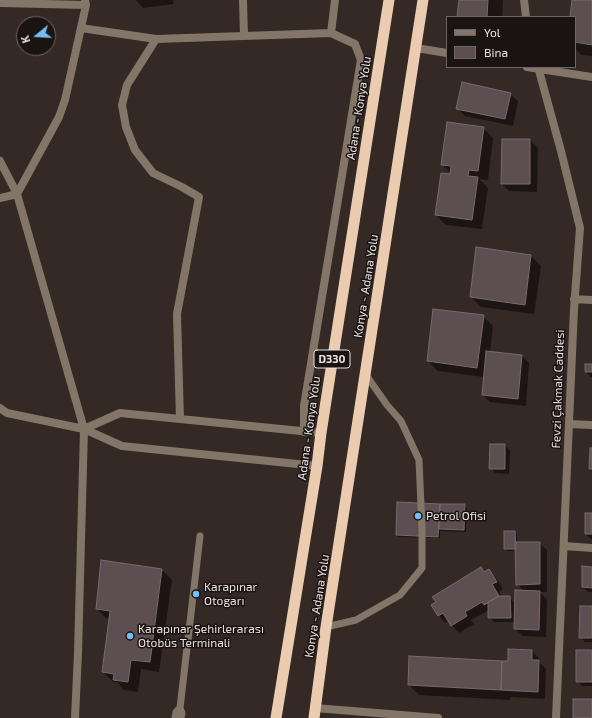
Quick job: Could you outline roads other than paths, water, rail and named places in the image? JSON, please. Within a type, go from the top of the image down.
[{"type":"highway","name":"Adana - Konya Yolu","points":[[276,718],[317,466],[389,0]]},
{"type":"highway","name":"Konya - Adana Yolu","points":[[314,713],[423,0]]},
{"type":"street","points":[[243,0],[244,36]]},
{"type":"street","points":[[331,33],[335,0]]},
{"type":"street","points":[[524,0],[526,16]]},
{"type":"street","points":[[0,3],[85,2],[81,28],[65,100],[59,117],[17,194],[0,198]]},
{"type":"street","points":[[81,28],[156,39],[331,33],[355,44],[361,60],[304,406],[304,432]]},
{"type":"street","points":[[156,39],[127,85],[122,105],[126,127],[135,150],[153,173],[199,197],[177,314],[180,419]]},
{"type":"street","points":[[416,48],[446,53]]},
{"type":"street","points":[[538,68],[592,78]]},
{"type":"street","name":"Fevzi Çakmak Caddesi","points":[[538,68],[580,228],[574,299],[556,718]]},
{"type":"street","points":[[0,161],[17,194],[84,429],[78,653],[74,718]]},
{"type":"street","points":[[574,299],[592,300]]},
{"type":"street","points":[[0,408],[7,413],[84,429],[122,446],[317,466]]},
{"type":"street","points":[[84,429],[120,413],[321,433]]},
{"type":"street","points":[[569,424],[592,425]]},
{"type":"street","points":[[564,546],[592,548]]},
{"type":"street","points":[[314,713],[438,718]]},
{"type":"lane","points":[[326,627],[356,620],[400,595],[422,568],[419,460],[401,422],[387,405],[366,374]]},
{"type":"lane","points":[[180,718],[182,713],[180,708],[200,536]]},
{"type":"lane","points":[[175,718],[176,712],[180,708]]},
{"type":"place","name":"Petrol Ofisi","points":[[418,516]]},
{"type":"place","name":"Karapınar Otogarı","points":[[196,594]]},
{"type":"place","name":"Karapınar Şehirlerarası Otobüs Terminali","points":[[130,636]]}]
